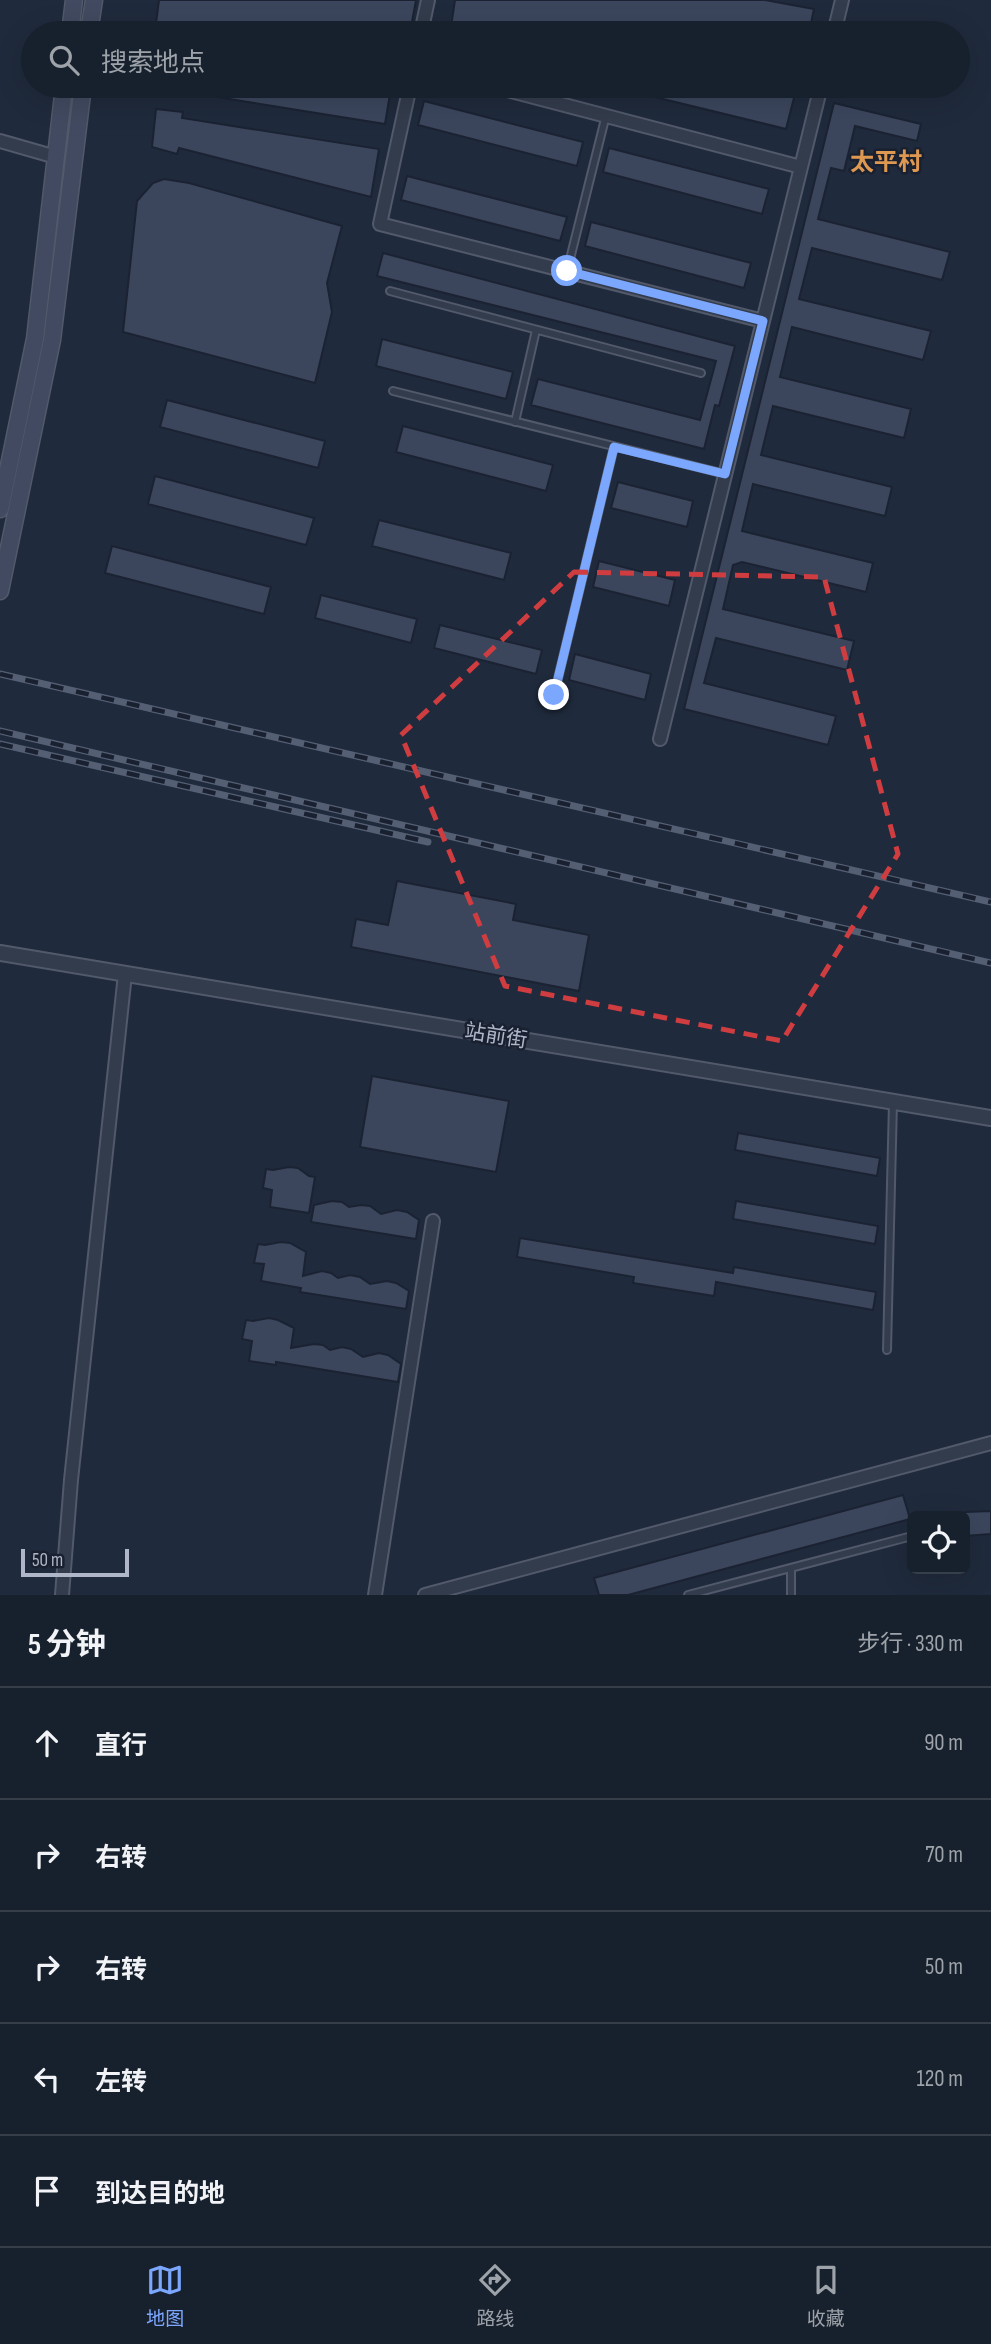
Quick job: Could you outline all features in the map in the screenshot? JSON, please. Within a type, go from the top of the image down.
[{"type":"main road","points":[[72,21],[74,0]]},
{"type":"main road","points":[[91,21],[94,0]]},
{"type":"main road","points":[[0,509],[34,339],[63,98]]},
{"type":"main road","points":[[0,591],[52,340],[82,98]]},
{"type":"street","points":[[424,21],[428,0]]},
{"type":"street","points":[[837,21],[842,0]]},
{"type":"street","points":[[407,98],[380,224],[763,321]]},
{"type":"street","points":[[538,98],[801,167]]},
{"type":"street","points":[[660,739],[818,98]]},
{"type":"street","points":[[0,141],[56,158]]},
{"type":"street","name":"站前街","points":[[0,953],[991,1118]]},
{"type":"street","points":[[62,1595],[71,1480],[125,974]]},
{"type":"street","points":[[375,1595],[433,1221]]},
{"type":"street","points":[[425,1595],[991,1443]]},
{"type":"lane","points":[[567,271],[606,116]]},
{"type":"lane","points":[[390,291],[701,373]]},
{"type":"lane","points":[[515,422],[536,330]]},
{"type":"lane","points":[[393,391],[725,474]]},
{"type":"lane","points":[[554,695],[614,447]]},
{"type":"lane","points":[[887,1350],[893,1102]]},
{"type":"lane","points":[[688,1595],[907,1537]]},
{"type":"lane","points":[[791,1568],[791,1595]]},
{"type":"highlighted area","points":[[574,572],[824,577],[898,854],[782,1041],[505,986],[401,735]]},
{"type":"building","points":[[159,0],[416,0],[412,21],[156,21]]},
{"type":"building","points":[[455,0],[765,0],[814,9],[812,21],[452,21]]},
{"type":"building","points":[[223,98],[389,98],[385,124]]},
{"type":"building","points":[[659,98],[794,98],[786,129]]},
{"type":"building","points":[[424,101],[583,142],[577,166],[418,125]]},
{"type":"building","points":[[834,103],[921,124],[917,141],[855,126],[844,171],[831,168],[818,219],[950,252],[942,280],[812,248],[799,299],[931,331],[923,360],[792,327],[780,377],[911,409],[904,438],[773,406],[761,455],[892,487],[885,516],[753,484],[742,531],[873,563],[866,592],[742,562],[733,565],[723,609],[854,641],[847,670],[716,638],[704,683],[836,716],[828,745],[684,709]]},
{"type":"building","points":[[156,109],[183,112],[182,118],[379,149],[371,197],[179,148],[177,154],[152,147]]},
{"type":"building","points":[[609,148],[769,189],[762,214],[603,172]]},
{"type":"building","points":[[407,176],[567,217],[560,241],[401,200]]},
{"type":"building","points":[[164,179],[189,183],[342,226],[327,283],[332,312],[315,383],[123,332],[137,201],[153,183]]},
{"type":"building","points":[[591,222],[751,263],[744,288],[585,246]]},
{"type":"building","points":[[383,253],[735,346],[719,406],[715,405],[704,449],[531,405],[538,379],[700,420],[716,361],[377,276]]},
{"type":"building","points":[[382,339],[513,372],[506,399],[376,366]]},
{"type":"building","points":[[167,400],[325,441],[318,468],[160,427]]},
{"type":"building","points":[[403,426],[553,465],[546,491],[396,452]]},
{"type":"building","points":[[155,476],[314,518],[306,545],[148,504]]},
{"type":"building","points":[[618,482],[693,501],[687,527],[611,508]]},
{"type":"building","points":[[379,520],[511,553],[504,580],[372,546]]},
{"type":"building","points":[[112,546],[271,587],[264,614],[105,573]]},
{"type":"building","points":[[599,561],[675,580],[669,606],[593,587]]},
{"type":"building","points":[[321,595],[417,619],[411,643],[315,618]]},
{"type":"building","points":[[440,625],[542,650],[536,674],[434,648]]},
{"type":"building","points":[[575,654],[651,674],[645,700],[569,680]]},
{"type":"building","points":[[397,881],[516,904],[513,920],[589,935],[579,991],[351,947],[356,919],[388,925]]},
{"type":"building","points":[[372,1076],[509,1101],[496,1172],[360,1147]]},
{"type":"building","points":[[738,1133],[880,1158],[877,1176],[735,1150]]},
{"type":"building","points":[[298,1168],[315,1177],[309,1213],[270,1207],[272,1190],[263,1188],[266,1169]]},
{"type":"building","points":[[736,1201],[878,1226],[875,1244],[733,1219]]},
{"type":"building","points":[[342,1202],[349,1207],[370,1206],[381,1214],[397,1210],[407,1212],[419,1220],[416,1239],[311,1222],[314,1205]]},
{"type":"building","points":[[520,1238],[733,1273],[734,1267],[876,1292],[873,1310],[716,1282],[714,1296],[633,1283],[634,1277],[517,1257]]},
{"type":"building","points":[[290,1243],[306,1252],[303,1276],[322,1271],[338,1278],[350,1275],[360,1277],[370,1284],[387,1281],[396,1283],[409,1291],[406,1309],[300,1292],[301,1288],[261,1281],[264,1264],[254,1263],[258,1244]]},
{"type":"building","points":[[269,1318],[294,1328],[291,1348],[314,1344],[323,1345],[330,1350],[342,1347],[351,1349],[363,1357],[379,1353],[388,1355],[401,1364],[398,1382],[276,1362],[276,1365],[249,1361],[252,1341],[242,1339],[246,1320]]},
{"type":"building","points":[[903,1495],[908,1511],[907,1520],[628,1595],[599,1595],[594,1578]]},
{"type":"building","points":[[991,1511],[991,1534],[970,1536],[970,1512]]},
{"type":"railway","points":[[0,674],[991,902]]},
{"type":"railway","points":[[0,731],[991,963]]},
{"type":"railway","points":[[0,744],[428,842]]},
{"type":"district","name":"太平村","points":[[886,162]]},
{"type":"route","points":[[554,695],[614,447],[725,474],[763,321],[567,271]]}]
